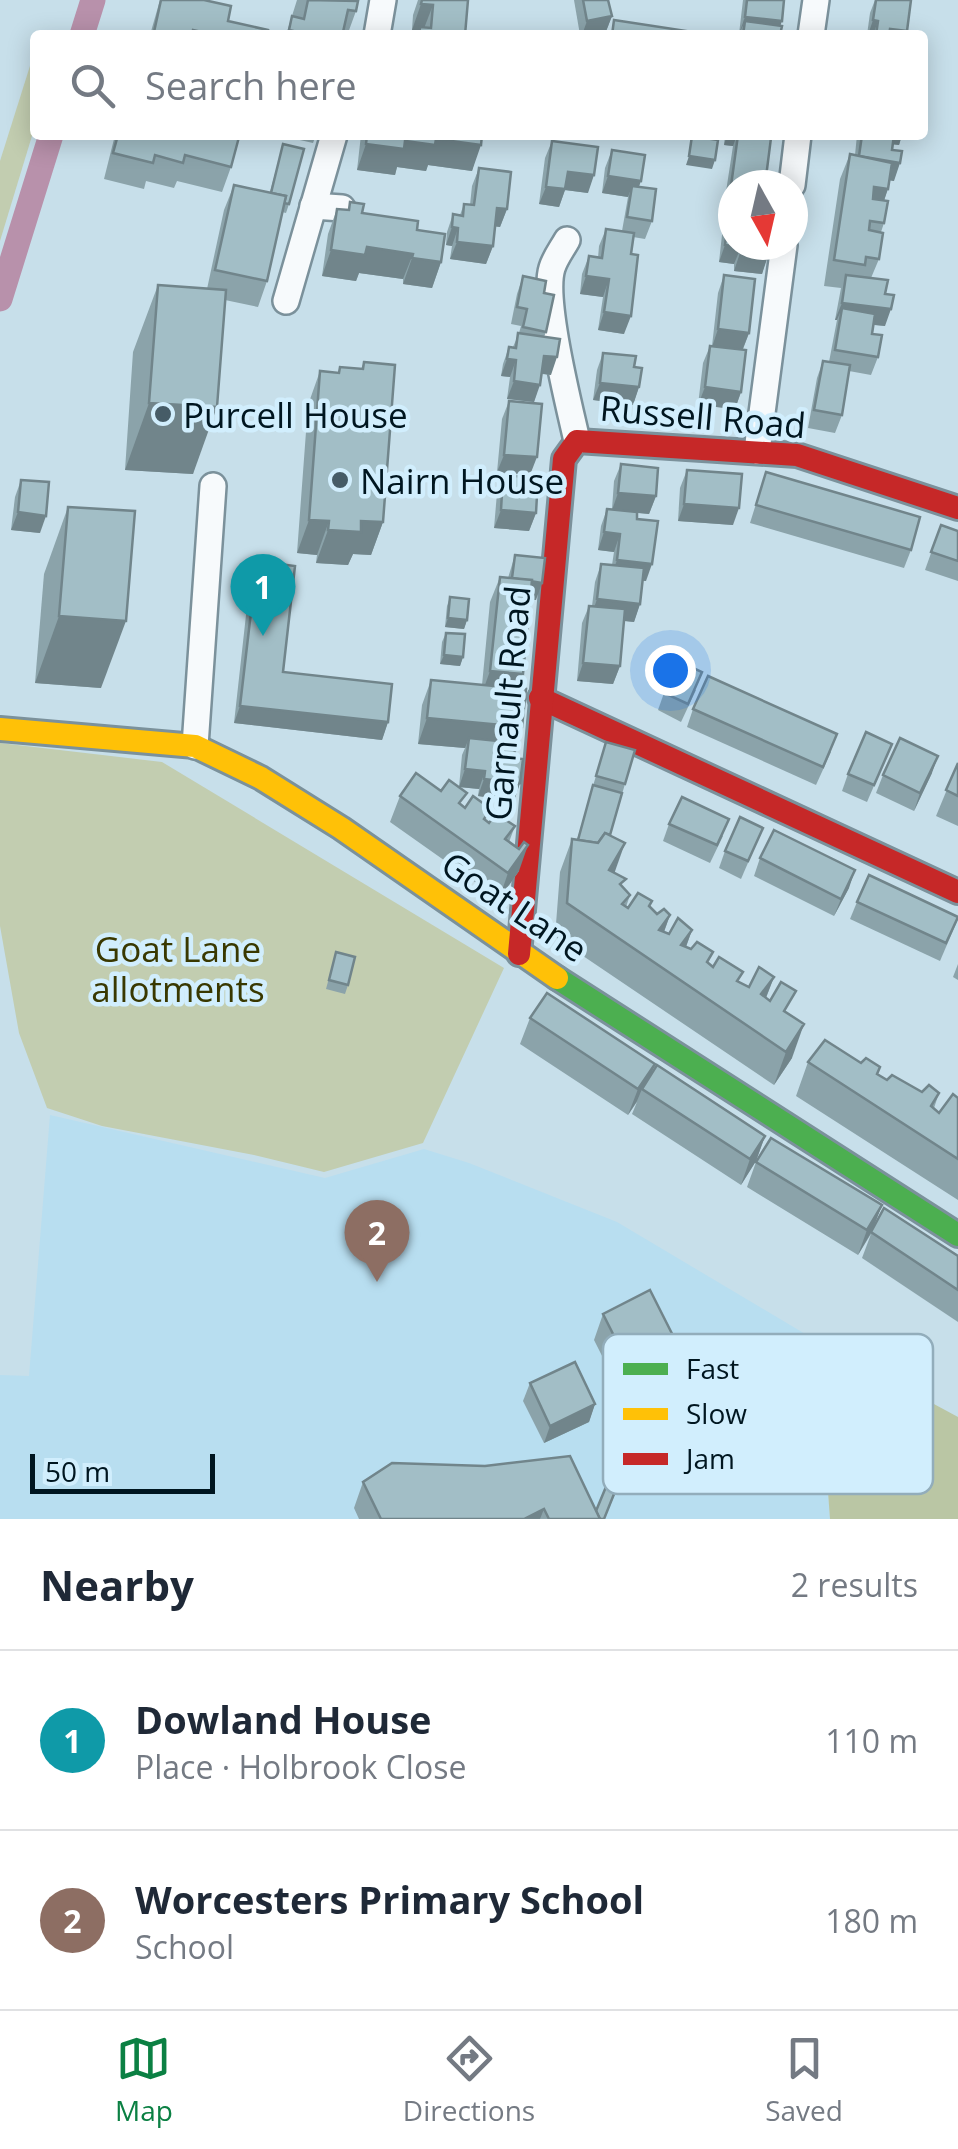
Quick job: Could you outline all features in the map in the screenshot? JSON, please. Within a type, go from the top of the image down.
[{"type":"street","points":[[378,30],[383,0]]},
{"type":"street","points":[[812,30],[816,0]]},
{"type":"street","points":[[286,301],[333,140]]},
{"type":"street","points":[[794,170],[797,140]]},
{"type":"street","points":[[313,206],[342,208]]},
{"type":"street","points":[[566,240],[550,271],[550,294],[570,450]]},
{"type":"street","points":[[757,452],[782,260]]},
{"type":"street","name":"Russell Road","points":[[570,450],[797,455],[958,508]]},
{"type":"street","name":"Garnault Road","points":[[520,954],[540,698],[570,450]]},
{"type":"street","points":[[195,746],[213,486]]},
{"type":"street","points":[[540,698],[958,892]]},
{"type":"street","name":"Goat Lane","points":[[0,729],[195,746],[260,778],[340,828],[520,954],[958,1235]]},
{"type":"shaded area","points":[[50,1115],[325,1178],[424,1149],[617,1222],[805,1334],[603,1334],[603,1494],[828,1494],[830,1519],[0,1519],[0,1375],[29,1376]]},
{"type":"green space","points":[[30,66],[31,140],[0,241],[0,161]]},
{"type":"green space","name":"Goat Lane allotments","points":[[0,743],[162,762],[504,968],[423,1143],[324,1172],[102,1126],[47,1108],[19,1033],[0,926]]},
{"type":"green space","points":[[933,1404],[958,1417],[958,1519],[830,1519],[828,1494],[933,1494]]},
{"type":"building","points":[[161,0],[204,0],[231,6],[228,21],[268,30],[193,30],[154,30]]},
{"type":"building","points":[[308,0],[358,1],[356,11],[348,10],[343,30],[289,30],[292,16],[304,19]]},
{"type":"building","points":[[422,0],[468,0],[465,30],[420,30],[431,28],[433,5],[421,4]]},
{"type":"building","points":[[583,0],[608,0],[612,16],[587,21]]},
{"type":"building","points":[[747,0],[784,0],[782,21],[745,17]]},
{"type":"building","points":[[876,0],[911,0],[907,30],[877,30],[878,21],[873,20]]},
{"type":"building","points":[[614,20],[680,30],[613,30]]},
{"type":"building","points":[[745,21],[782,26],[781,30],[744,30]]},
{"type":"building","points":[[117,140],[238,140],[231,167],[185,155],[183,163],[155,155],[153,163],[113,153]]},
{"type":"building","points":[[366,140],[436,140],[435,145],[405,141],[404,149],[366,144]]},
{"type":"building","points":[[444,140],[482,140],[481,145]]},
{"type":"building","points":[[691,140],[718,140],[715,160],[689,156]]},
{"type":"building","points":[[737,140],[771,140],[767,170],[733,170]]},
{"type":"building","points":[[861,140],[893,140],[892,150],[902,151],[900,163],[859,156]]},
{"type":"building","points":[[552,141],[598,147],[594,175],[568,172],[565,189],[546,187]]},
{"type":"building","points":[[283,144],[304,149],[289,204],[284,203],[286,196],[271,193]]},
{"type":"building","points":[[612,150],[645,155],[641,181],[608,176]]},
{"type":"building","points":[[850,154],[892,163],[888,189],[874,187],[873,199],[888,201],[884,223],[870,221],[869,230],[883,233],[879,259],[866,257],[865,265],[834,260]]},
{"type":"building","points":[[479,168],[511,172],[507,209],[497,208],[493,246],[457,242],[458,228],[452,227],[453,214],[463,216],[464,204],[474,205]]},
{"type":"building","points":[[234,185],[286,196],[267,281],[215,270]]},
{"type":"building","points":[[632,186],[656,189],[652,221],[627,217]]},
{"type":"building","points":[[350,202],[364,204],[362,213],[418,221],[417,230],[445,234],[441,262],[367,247],[365,255],[331,250],[337,209],[349,210]]},
{"type":"building","points":[[606,229],[634,233],[631,254],[638,255],[631,316],[604,312],[609,279],[586,276],[589,256],[602,258]]},
{"type":"building","points":[[724,275],[755,279],[749,333],[718,329]]},
{"type":"building","points":[[846,275],[888,280],[885,294],[894,295],[891,309],[842,303]]},
{"type":"building","points":[[523,276],[546,281],[544,293],[554,295],[546,332],[523,327],[527,309],[517,307]]},
{"type":"building","points":[[158,285],[226,290],[217,407],[149,403]]},
{"type":"building","points":[[842,308],[875,314],[872,334],[882,335],[878,357],[835,350]]},
{"type":"building","points":[[518,333],[560,339],[557,357],[544,356],[540,385],[514,381],[516,360],[507,359],[509,347],[516,348]]},
{"type":"building","points":[[710,346],[746,350],[741,392],[705,387]]},
{"type":"building","points":[[603,353],[636,356],[634,367],[642,368],[639,387],[600,383]]},
{"type":"building","points":[[823,361],[850,365],[842,415],[814,410]]},
{"type":"building","name":"Nairn House","points":[[364,362],[395,365],[383,522],[361,521],[361,532],[328,530],[329,521],[309,520],[320,371],[339,373],[340,367],[363,369]]},
{"type":"building","points":[[509,401],[542,404],[537,457],[504,455]]},
{"type":"building","points":[[621,464],[658,468],[656,496],[618,493]]},
{"type":"building","points":[[687,470],[742,474],[739,508],[684,504]]},
{"type":"building","points":[[766,472],[920,517],[911,550],[756,505]]},
{"type":"building","points":[[503,475],[538,478],[536,513],[501,510]]},
{"type":"building","points":[[21,480],[49,482],[46,516],[18,512]]},
{"type":"building","points":[[68,507],[135,511],[126,621],[59,616]]},
{"type":"building","points":[[607,509],[637,512],[637,519],[658,521],[652,564],[617,560],[620,534],[604,532]]},
{"type":"building","points":[[941,525],[958,531],[958,561],[931,552]]},
{"type":"building","points":[[515,555],[545,558],[542,583],[512,578]]},
{"type":"building","points":[[257,561],[295,566],[283,672],[392,684],[388,722],[240,706]]},
{"type":"building","points":[[601,564],[644,568],[640,604],[597,599]]},
{"type":"building","points":[[500,577],[532,580],[523,674],[490,671]]},
{"type":"building","points":[[450,597],[469,599],[467,620],[448,618]]},
{"type":"building","points":[[589,606],[625,609],[620,666],[583,663]]},
{"type":"building","points":[[446,633],[465,634],[463,657],[444,655]]},
{"type":"building","points":[[678,661],[702,672],[688,704],[664,693]]},
{"type":"building","points":[[708,676],[837,734],[823,767],[693,709]]},
{"type":"building","points":[[431,680],[526,689],[522,727],[427,718]]},
{"type":"building","points":[[866,732],[892,744],[874,785],[848,774]]},
{"type":"building","points":[[469,738],[516,743],[514,758],[523,759],[520,783],[484,779],[485,771],[465,769]]},
{"type":"building","points":[[900,738],[938,756],[920,793],[883,775]]},
{"type":"building","points":[[606,742],[635,750],[625,784],[596,776]]},
{"type":"building","points":[[958,763],[958,796],[946,790]]},
{"type":"building","points":[[416,773],[441,791],[449,780],[467,793],[459,803],[465,808],[473,796],[491,809],[484,819],[489,823],[500,808],[508,813],[504,819],[515,826],[505,839],[519,849],[524,842],[528,845],[508,873],[400,796]]},
{"type":"building","points":[[593,785],[622,793],[610,835],[605,833],[598,843],[578,840]]},
{"type":"building","points":[[682,797],[729,819],[717,845],[669,824]]},
{"type":"building","points":[[740,817],[763,828],[748,861],[725,851]]},
{"type":"building","points":[[774,830],[855,870],[841,899],[760,858]]},
{"type":"building","points":[[605,833],[625,843],[609,870],[626,879],[620,884],[630,895],[622,904],[628,908],[638,893],[652,901],[649,906],[657,914],[664,909],[670,915],[659,930],[669,934],[678,918],[692,930],[681,945],[691,949],[697,942],[713,952],[707,962],[713,967],[719,957],[743,972],[737,981],[749,987],[759,967],[774,977],[761,994],[770,1001],[781,982],[796,991],[784,1011],[804,1024],[786,1052],[567,903],[572,839],[598,843]]},
{"type":"building","points":[[869,875],[958,917],[946,943],[857,902]]},
{"type":"building","points":[[336,952],[355,957],[348,985],[329,980]]},
{"type":"building","points":[[547,993],[655,1064],[638,1089],[530,1018]]},
{"type":"building","points":[[825,1040],[861,1063],[866,1058],[880,1067],[877,1074],[887,1080],[892,1075],[922,1092],[929,1085],[939,1093],[931,1106],[939,1113],[953,1094],[958,1098],[958,1159],[808,1062]]},
{"type":"building","points":[[657,1065],[765,1136],[750,1159],[642,1089]]},
{"type":"building","points":[[771,1138],[882,1205],[867,1230],[756,1162]]},
{"type":"building","points":[[884,1208],[958,1256],[958,1290],[871,1232]]},
{"type":"building","points":[[650,1290],[672,1334],[613,1334],[603,1314]]},
{"type":"building","points":[[575,1362],[595,1404],[550,1426],[530,1383]]},
{"type":"building","points":[[570,1456],[600,1519],[549,1519],[544,1509],[524,1519],[381,1519],[363,1482],[392,1463],[485,1466]]},
{"type":"building","points":[[603,1494],[614,1494],[604,1519],[596,1511]]},
{"type":"waterway","points":[[84,30],[93,0]]},
{"type":"waterway","points":[[0,299],[49,140]]},
{"type":"traffic: fast","points":[[557,978],[958,1235]]},
{"type":"traffic: slow","points":[[0,729],[195,746],[261,778],[341,828],[557,978]]},
{"type":"traffic: jam","points":[[519,954],[564,459],[577,441],[797,455],[958,508]]},
{"type":"traffic: jam","points":[[540,698],[958,892]]},
{"type":"place","name":"Purcell House","points":[[163,414]]},
{"type":"place","name":"Nairn House","points":[[340,480]]},
{"type":"place","name":"Dowland House","points":[[263,636]]},
{"type":"place","name":"Worcesters Primary School","points":[[377,1282]]}]
